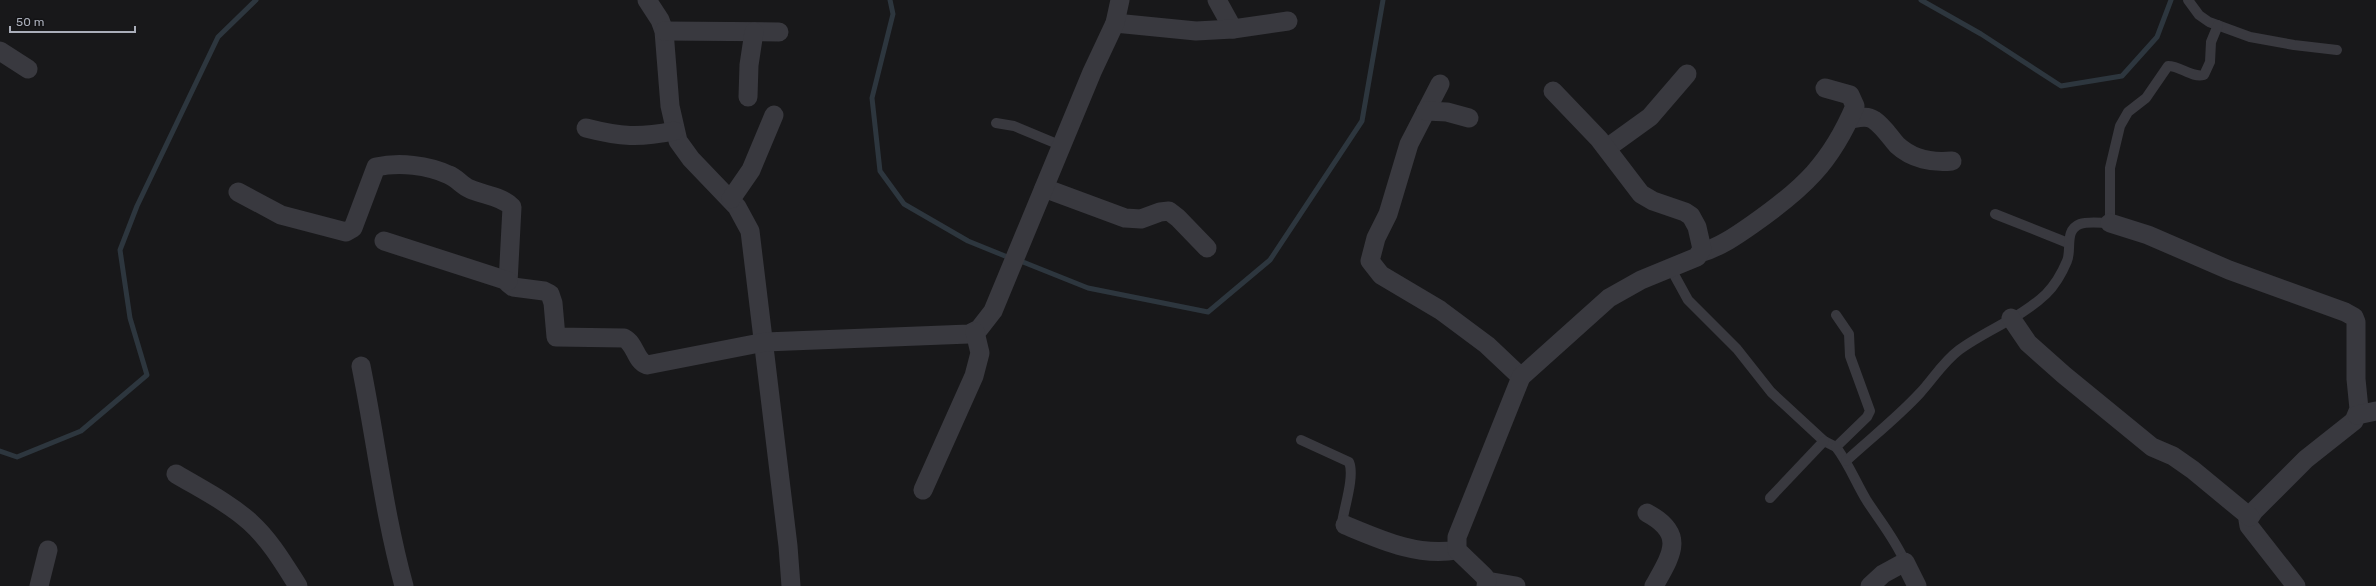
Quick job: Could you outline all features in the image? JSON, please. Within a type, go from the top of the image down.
[{"type":"street","points":[[647,0],[660,20],[664,31],[674,131],[684,151],[731,199],[744,218],[750,231],[765,342],[788,546],[791,586]]},
{"type":"street","points":[[384,241],[508,281],[513,287],[544,291],[550,294],[553,303],[556,337],[624,338],[631,342],[640,361],[647,366],[765,342],[969,334],[975,332],[987,321],[1001,292],[1019,244],[1062,146],[1092,72],[1115,23],[1120,0]]},
{"type":"street","points":[[1217,0],[1233,29]]},
{"type":"street","points":[[1115,23],[1196,31],[1233,29],[1288,21]]},
{"type":"street","points":[[664,31],[778,32]]},
{"type":"street","points":[[748,98],[749,65],[754,32]]},
{"type":"street","points":[[0,51],[28,69]]},
{"type":"street","points":[[1607,148],[1650,117],[1686,74]]},
{"type":"street","points":[[1440,84],[1409,144],[1388,214],[1376,238],[1370,261],[1381,275],[1440,310],[1487,345],[1521,377]]},
{"type":"street","points":[[1516,586],[1486,584],[1457,550],[1457,537],[1521,377],[1609,298],[1641,280],[1671,269],[1700,253],[1718,248],[1786,201],[1814,175],[1850,119],[1855,106],[1850,96],[1825,88]]},
{"type":"street","points":[[1554,91],[1607,148],[1640,194],[1653,201],[1685,212],[1691,216],[1697,227],[1702,244],[1700,253]]},
{"type":"street","points":[[1426,111],[1448,112],[1469,118]]},
{"type":"street","points":[[731,199],[750,170],[774,115]]},
{"type":"street","points":[[1850,119],[1862,117],[1873,119],[1898,146],[1913,156],[1928,161],[1952,161]]},
{"type":"street","points":[[586,128],[617,136],[647,136],[674,131]]},
{"type":"street","points":[[238,192],[281,215],[346,232],[352,228],[376,167],[386,164],[412,166],[439,171],[450,175],[468,188],[505,201],[512,207],[508,281]]},
{"type":"street","points":[[1044,188],[1133,220],[1141,219],[1160,212],[1169,211],[1178,218],[1207,248]]},
{"type":"street","points":[[2110,223],[2148,235],[2229,270],[2354,317],[2356,322],[2357,339],[2357,415],[2354,421],[2306,459],[2250,517],[2249,526],[2296,586]]},
{"type":"street","points":[[2011,318],[2028,343],[2064,376],[2152,447],[2173,456],[2193,470],[2250,517]]},
{"type":"street","points":[[923,490],[974,376],[980,353],[975,332]]},
{"type":"street","points":[[361,366],[375,434],[383,495],[404,586]]},
{"type":"street","points":[[2357,415],[2376,411]]},
{"type":"street","points":[[176,474],[235,510],[250,522],[283,563],[298,586]]},
{"type":"street","points":[[1647,513],[1663,521],[1671,534],[1672,548],[1654,586]]},
{"type":"street","points":[[1345,525],[1368,535],[1424,552],[1441,553],[1457,550]]},
{"type":"street","points":[[39,586],[48,550]]},
{"type":"street","points":[[1870,586],[1883,574],[1905,562],[1917,586]]},
{"type":"lane","points":[[2188,0],[2204,19],[2218,25],[2268,41],[2338,50]]},
{"type":"lane","points":[[1846,461],[1920,394],[1943,365],[1958,351],[2046,295],[2058,279],[2070,253],[2068,243],[2075,226],[2081,223],[2110,223],[2110,168],[2120,126],[2128,112],[2146,98],[2168,66],[2174,66],[2198,77],[2204,76],[2210,62],[2211,42],[2218,25]]},
{"type":"lane","points":[[996,122],[1014,126],[1062,146]]},
{"type":"lane","points":[[1995,214],[2068,243]]},
{"type":"lane","points":[[1671,269],[1684,295],[1702,317],[1737,349],[1772,392],[1824,442],[1836,447],[1846,461],[1866,500],[1895,540],[1905,562]]},
{"type":"lane","points":[[1836,315],[1849,334],[1850,356],[1870,411],[1867,417],[1836,447]]},
{"type":"lane","points":[[1301,440],[1349,462],[1352,468],[1342,523],[1345,525]]},
{"type":"lane","points":[[1770,498],[1824,442]]},
{"type":"waterway","points":[[0,451],[17,457],[81,431],[147,375],[130,318],[120,250],[137,206],[218,37],[256,0]]},
{"type":"waterway","points":[[890,0],[893,14],[872,98],[880,171],[904,204],[968,241],[1010,258]]},
{"type":"waterway","points":[[1018,260],[1088,288],[1208,312],[1270,260],[1362,121],[1383,0]]},
{"type":"waterway","points":[[1921,0],[1981,34],[2061,86],[2122,76],[2157,37],[2171,0]]}]
